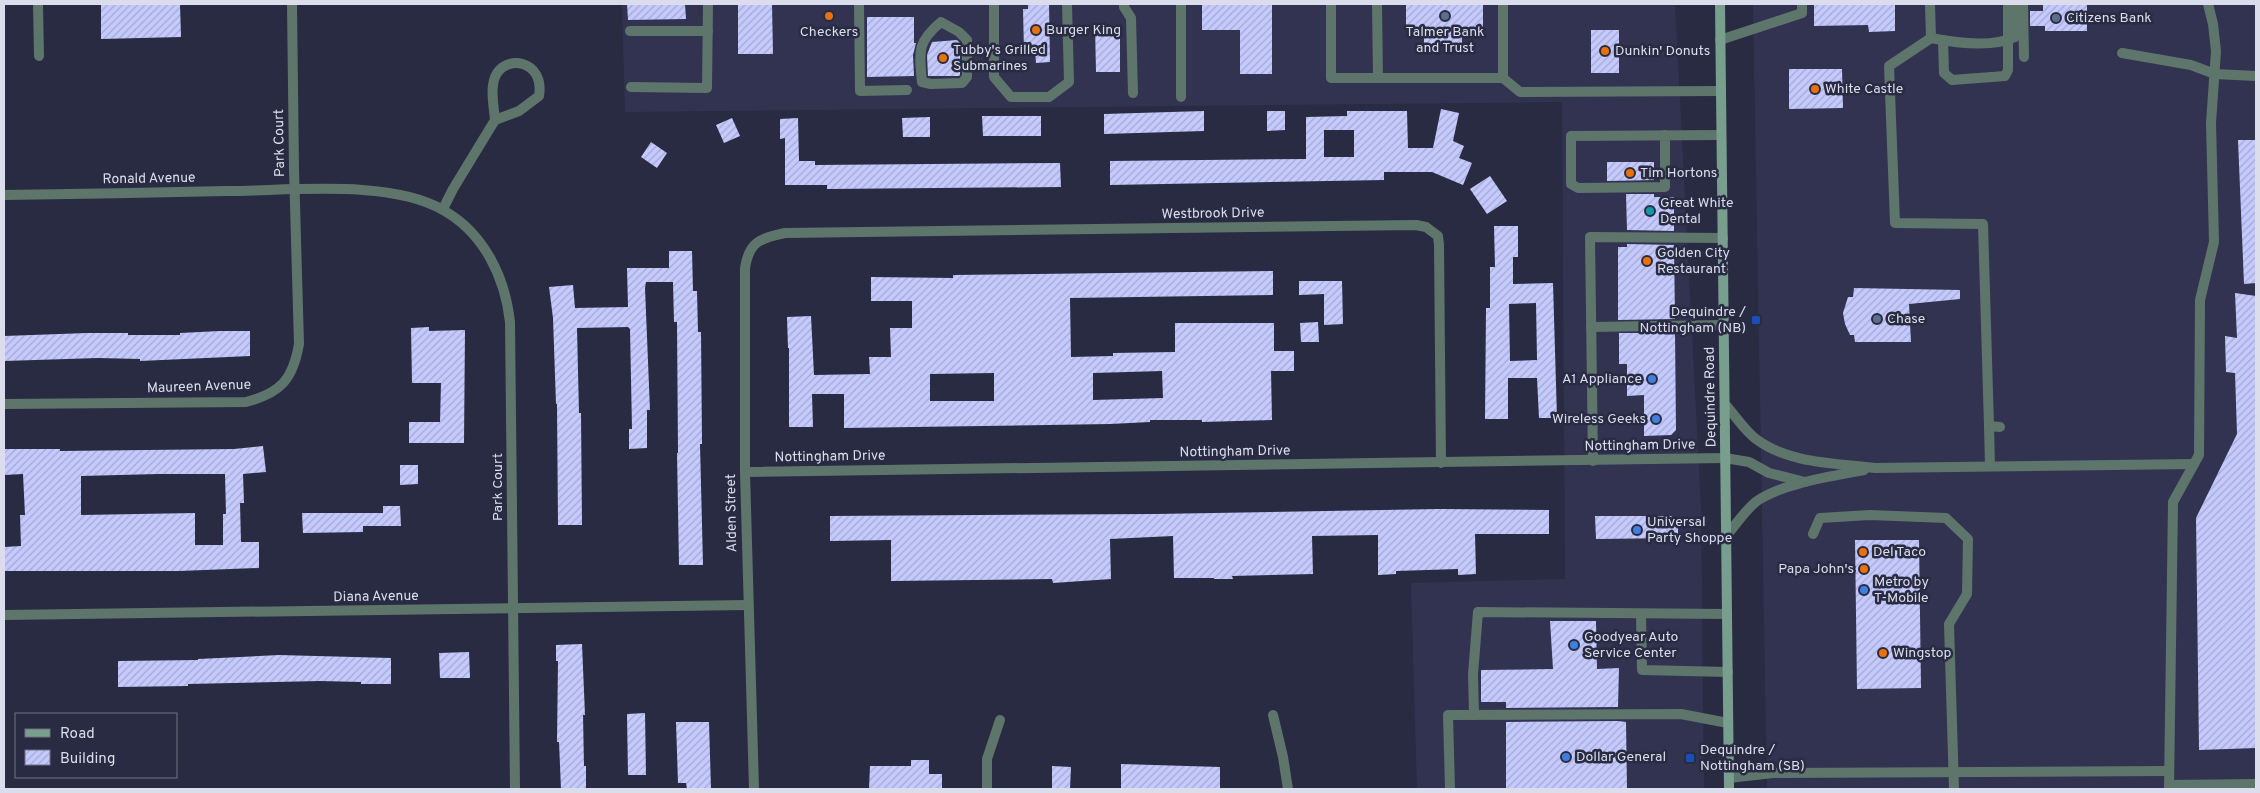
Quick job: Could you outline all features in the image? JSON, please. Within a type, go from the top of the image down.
[{"type":"main road","name":"Dequindre Road","points":[[1720,4],[1729,789]]},
{"type":"street","points":[[38,4],[39,56]]},
{"type":"street","name":"Park Court","points":[[292,4],[294,190],[393,192],[413,196],[443,209],[476,237],[501,278],[508,300],[510,322],[515,789]]},
{"type":"street","points":[[631,87],[708,88],[708,4]]},
{"type":"street","points":[[859,4],[860,91],[907,90]]},
{"type":"street","points":[[994,4],[994,77],[1011,97],[1049,97],[1069,82],[1067,4]]},
{"type":"street","points":[[1124,4],[1132,18],[1133,93]]},
{"type":"street","points":[[1181,4],[1182,97]]},
{"type":"street","points":[[1331,4],[1331,78],[1503,78],[1520,92],[1721,90]]},
{"type":"street","points":[[1377,4],[1378,78]]},
{"type":"street","points":[[1503,4],[1503,78]]},
{"type":"street","points":[[1720,40],[1802,13],[1802,4]]},
{"type":"street","points":[[1930,4],[1931,38]]},
{"type":"street","points":[[1942,40],[1944,73],[1952,80],[2005,76],[2008,70],[2008,4]]},
{"type":"street","points":[[1990,466],[1983,224],[1895,223],[1889,66],[1931,38],[1966,44],[2008,40],[2015,37],[2015,4]]},
{"type":"street","points":[[2023,4],[2024,57]]},
{"type":"street","points":[[2208,4],[2216,51],[2211,123],[2214,242],[2200,300],[2199,456],[2172,502],[2169,787],[2256,784]]},
{"type":"street","points":[[942,22],[959,32],[967,40],[967,77],[962,83],[930,84],[922,82],[921,43],[928,33],[942,22]]},
{"type":"street","points":[[630,31],[708,31]]},
{"type":"street","points":[[2122,54],[2191,65],[2215,74],[2256,76]]},
{"type":"street","points":[[443,209],[495,120],[493,83],[496,75],[504,67],[511,64],[522,64],[532,68],[538,74],[539,96],[519,112],[495,120]]},
{"type":"street","points":[[1666,135],[1665,187],[1578,188],[1572,184],[1570,136],[1666,135],[1721,135]]},
{"type":"street","name":"Ronald Avenue","points":[[4,195],[294,190]]},
{"type":"street","name":"Maureen Avenue","points":[[4,404],[246,402],[267,395],[281,387],[291,375],[300,344],[294,190]]},
{"type":"street","name":"Westbrook Drive","points":[[759,241],[769,236],[785,233],[1416,225],[1426,227],[1438,236],[1440,245],[1441,463]]},
{"type":"street","points":[[1593,461],[1590,236],[1723,238]]},
{"type":"street","name":"Alden Street","points":[[754,789],[745,472],[745,268],[750,248],[759,241]]},
{"type":"street","points":[[1591,327],[1724,326]]},
{"type":"street","points":[[1725,404],[1754,438],[1774,450],[1794,457],[1875,468],[2194,464]]},
{"type":"street","points":[[1989,426],[2000,427]]},
{"type":"street","name":"Nottingham Drive","points":[[745,472],[1725,458],[1749,462],[1770,473],[1805,482]]},
{"type":"street","points":[[1726,536],[1755,503],[1770,493],[1805,482],[1875,468]]},
{"type":"street","points":[[1814,534],[1820,518],[1870,515],[1946,518],[1968,539],[1966,594],[1949,624],[1954,789]]},
{"type":"street","name":"Diana Avenue","points":[[4,615],[748,605]]},
{"type":"street","points":[[1474,715],[1473,674],[1478,612],[1727,614]]},
{"type":"street","points":[[1641,614],[1642,670],[1728,672]]},
{"type":"street","points":[[1450,789],[1448,715],[1681,714],[1728,723]]},
{"type":"street","points":[[1272,715],[1283,757],[1288,789]]},
{"type":"street","points":[[987,789],[987,759],[1000,720]]},
{"type":"street","points":[[1729,778],[1773,773],[1953,773],[2058,770],[2169,771]]},
{"type":"shaded area","points":[[622,4],[1675,4],[1701,509],[1704,789],[1417,789],[1411,583],[1565,579],[1562,102],[625,112]]},
{"type":"shaded area","points":[[1753,4],[2256,4],[2256,789],[1767,789]]},
{"type":"building","points":[[101,4],[180,4],[181,37],[101,39]]},
{"type":"building","points":[[627,4],[685,4],[686,19],[628,20]]},
{"type":"building","points":[[738,4],[772,4],[773,54],[738,54]]},
{"type":"building","name":"Burger King","points":[[1028,4],[1049,4],[1050,62],[1036,63],[1035,51],[1024,51],[1023,9],[1028,9]]},
{"type":"building","points":[[1202,4],[1272,4],[1272,74],[1240,74],[1240,30],[1202,30]]},
{"type":"building","name":"Talmer Bank and Trust","points":[[1406,4],[1483,4],[1483,28],[1475,28],[1475,37],[1462,37],[1462,44],[1424,44],[1424,38],[1413,38],[1413,28],[1406,27]]},
{"type":"building","points":[[1814,4],[1895,4],[1895,31],[1869,32],[1868,25],[1814,26]]},
{"type":"building","name":"Citizens Bank","points":[[2043,4],[2087,4],[2087,31],[2045,31],[2045,26],[2030,26],[2030,11],[2043,11]]},
{"type":"building","points":[[867,17],[914,17],[914,43],[916,43],[913,55],[914,76],[867,77]]},
{"type":"building","points":[[1095,26],[1120,26],[1120,72],[1096,72]]},
{"type":"building","name":"Dunkin' Donuts","points":[[1591,30],[1619,30],[1619,73],[1591,73]]},
{"type":"building","name":"Tubby's Grilled Submarines","points":[[957,40],[960,43],[960,75],[928,76],[927,55],[932,42]]},
{"type":"building","name":"White Castle","points":[[1789,69],[1842,69],[1843,108],[1789,109]]},
{"type":"building","points":[[1441,109],[1459,113],[1453,141],[1464,146],[1459,158],[1472,163],[1463,185],[1432,172],[1384,172],[1384,180],[1110,185],[1110,161],[1306,159],[1306,117],[1347,116],[1347,111],[1407,111],[1408,148],[1433,148]],"holes":[[[1324,130],[1354,130],[1354,157],[1324,157]]]},
{"type":"building","points":[[1204,111],[1204,131],[1104,134],[1104,114]]},
{"type":"building","points":[[1267,111],[1285,111],[1285,130],[1267,131]]},
{"type":"building","points":[[982,116],[1041,116],[1041,136],[983,136]]},
{"type":"building","points":[[930,117],[930,137],[903,137],[902,118]]},
{"type":"building","points":[[732,118],[740,136],[724,143],[716,125]]},
{"type":"building","points":[[798,118],[799,161],[815,161],[815,165],[1060,163],[1061,187],[827,189],[827,185],[785,185],[785,138],[780,139],[780,119]]},
{"type":"building","points":[[2238,140],[2256,140],[2256,283],[2244,284]]},
{"type":"building","points":[[651,142],[667,153],[657,168],[641,157]]},
{"type":"building","name":"Tim Hortons","points":[[1607,162],[1654,162],[1654,180],[1607,181]]},
{"type":"building","points":[[1490,176],[1507,201],[1487,214],[1470,189]]},
{"type":"building","name":"Great White Dental","points":[[1626,194],[1654,194],[1654,197],[1674,197],[1674,231],[1627,230]]},
{"type":"building","points":[[1494,226],[1518,226],[1518,257],[1513,257],[1513,284],[1553,283],[1557,418],[1539,418],[1537,378],[1508,378],[1508,419],[1485,419],[1486,308],[1490,308],[1490,267],[1495,267]],"holes":[[[1536,303],[1537,360],[1510,361],[1509,304]]]},
{"type":"building","points":[[1627,244],[1674,245],[1675,319],[1618,320],[1618,247],[1627,247]]},
{"type":"building","points":[[669,251],[692,251],[693,291],[697,291],[698,332],[701,332],[702,444],[700,444],[703,565],[679,565],[677,322],[674,322],[673,282],[646,282],[645,288],[650,410],[647,410],[647,448],[629,449],[629,429],[632,429],[630,329],[628,327],[577,328],[579,413],[581,413],[582,525],[558,525],[557,404],[553,318],[549,287],[573,285],[575,308],[628,307],[627,268],[669,268]]},
{"type":"building","points":[[1273,271],[1273,295],[1070,298],[1071,357],[1113,356],[1113,353],[1175,352],[1175,323],[1274,323],[1274,351],[1294,351],[1294,371],[1271,371],[1272,420],[1202,422],[1202,420],[1150,420],[1150,422],[1110,424],[844,428],[844,394],[812,394],[813,427],[789,427],[787,317],[811,316],[814,375],[870,374],[869,357],[891,357],[890,328],[912,328],[912,301],[871,301],[871,277],[953,278],[953,275]],"holes":[[[1162,371],[1163,398],[1093,400],[1093,373]],[[994,373],[994,401],[930,401],[930,374]]]},
{"type":"building","points":[[1299,281],[1342,281],[1343,324],[1324,325],[1324,294],[1299,295]]},
{"type":"building","name":"Chase","points":[[1854,288],[1960,290],[1960,299],[1909,304],[1911,342],[1855,342],[1854,335],[1850,335],[1845,324],[1843,313],[1848,297],[1853,297]]},
{"type":"building","points":[[2235,293],[2256,296],[2256,748],[2199,750],[2196,518],[2237,434],[2235,373],[2226,372],[2225,336],[2237,338]]},
{"type":"building","points":[[1318,322],[1319,342],[1301,342],[1300,323]]},
{"type":"building","points":[[429,327],[429,331],[465,330],[464,443],[409,443],[409,422],[440,422],[441,383],[412,383],[411,328]]},
{"type":"building","points":[[250,331],[250,356],[140,361],[140,359],[98,358],[4,361],[4,336],[87,333],[180,335],[180,333]]},
{"type":"building","points":[[1619,333],[1675,333],[1676,430],[1671,435],[1644,436],[1644,395],[1627,396],[1627,364],[1619,364]]},
{"type":"building","points":[[263,446],[266,472],[243,474],[244,503],[240,503],[241,542],[259,542],[259,568],[179,571],[4,571],[4,547],[21,546],[20,515],[25,515],[23,474],[4,475],[4,449],[60,449],[60,451],[234,449]],"holes":[[[225,474],[226,514],[223,514],[223,545],[195,545],[195,513],[81,515],[81,476]]]},
{"type":"building","points":[[400,465],[418,465],[418,484],[400,485]]},
{"type":"building","points":[[383,506],[400,506],[401,526],[363,526],[363,532],[303,533],[302,513],[383,513]]},
{"type":"building","points":[[1439,509],[1549,510],[1549,534],[1475,534],[1476,574],[1458,575],[1458,569],[1396,571],[1396,574],[1378,575],[1378,535],[1312,536],[1313,574],[1232,576],[1233,579],[1174,578],[1173,536],[1110,539],[1111,579],[1053,583],[1052,579],[891,581],[891,540],[830,541],[830,516],[1155,514]]},
{"type":"building","name":"Universal Party Shoppe","points":[[1595,516],[1671,516],[1678,523],[1678,538],[1596,539]]},
{"type":"building","points":[[1855,540],[1919,540],[1921,688],[1857,689]]},
{"type":"building","name":"Goodyear Auto Service Center","points":[[1550,621],[1596,621],[1597,669],[1619,668],[1618,707],[1506,708],[1506,702],[1481,702],[1481,670],[1553,669]]},
{"type":"building","points":[[582,644],[586,789],[561,789],[559,742],[557,742],[558,661],[556,661],[556,645]]},
{"type":"building","points":[[469,652],[470,678],[440,678],[439,653]]},
{"type":"building","points":[[279,655],[391,658],[391,684],[320,681],[118,687],[118,661],[198,660]]},
{"type":"building","points":[[645,713],[646,775],[628,775],[627,714]]},
{"type":"building","points":[[676,722],[709,722],[711,789],[687,789],[686,783],[678,783]]},
{"type":"building","name":"Dollar General","points":[[1506,722],[1626,722],[1627,789],[1506,789]]},
{"type":"building","points":[[911,760],[929,760],[929,774],[942,774],[942,789],[869,789],[870,766],[911,766]]},
{"type":"building","points":[[1121,764],[1220,767],[1220,789],[1121,789]]},
{"type":"building","points":[[1052,766],[1071,767],[1070,789],[1052,789]]},
{"type":"place","name":"Checkers","points":[[829,16]]},
{"type":"place","name":"Talmer Bank and Trust","points":[[1445,16]]},
{"type":"place","name":"Citizens Bank","points":[[2056,18]]},
{"type":"place","name":"Burger King","points":[[1036,30]]},
{"type":"place","name":"Dunkin' Donuts","points":[[1605,51]]},
{"type":"place","name":"Tubby's Grilled Submarines","points":[[943,58]]},
{"type":"place","name":"White Castle","points":[[1815,89]]},
{"type":"place","name":"Tim Hortons","points":[[1630,173]]},
{"type":"place","name":"Great White Dental","points":[[1650,211]]},
{"type":"place","name":"Golden City Restaurant","points":[[1647,261]]},
{"type":"place","name":"Chase","points":[[1877,319]]},
{"type":"place","name":"Dequindre / Nottingham (NB)","points":[[1756,320]]},
{"type":"place","name":"A1 Appliance","points":[[1652,379]]},
{"type":"place","name":"Wireless Geeks","points":[[1656,419]]},
{"type":"place","name":"Universal Party Shoppe","points":[[1637,530]]},
{"type":"place","name":"Del Taco","points":[[1863,552]]},
{"type":"place","name":"Papa John's","points":[[1864,569]]},
{"type":"place","name":"Metro by T-Mobile","points":[[1864,590]]},
{"type":"place","name":"Goodyear Auto Service Center","points":[[1574,645]]},
{"type":"place","name":"Wingstop","points":[[1883,653]]},
{"type":"place","name":"Dollar General","points":[[1566,757]]},
{"type":"place","name":"Dequindre / Nottingham (SB)","points":[[1690,758]]}]
